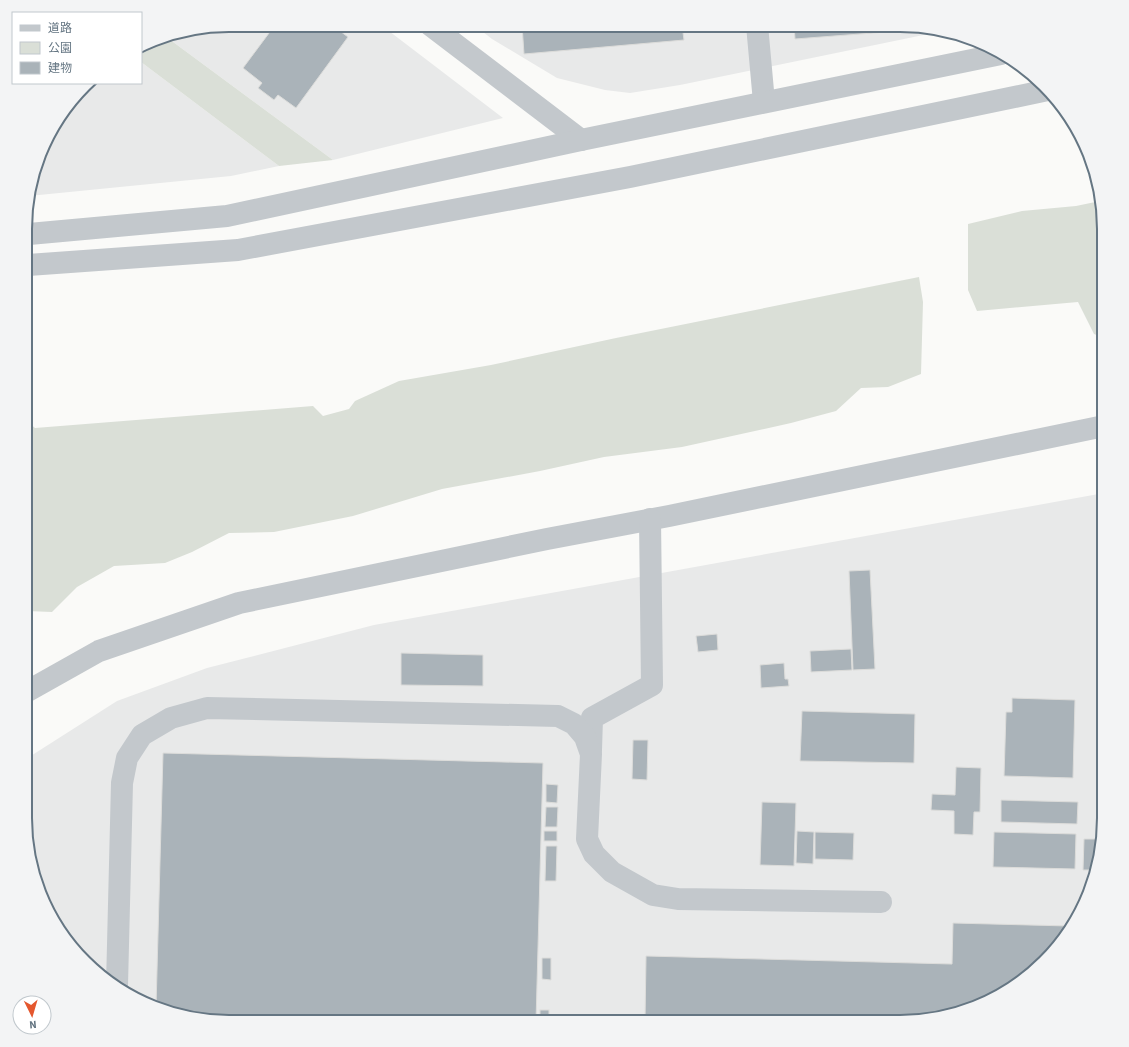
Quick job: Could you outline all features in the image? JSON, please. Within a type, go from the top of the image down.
[{"type":"street","points":[[439,32],[581,140]]},
{"type":"street","points":[[758,32],[764,102]]},
{"type":"street","points":[[32,234],[227,216],[581,140],[994,55]]},
{"type":"street","points":[[32,265],[238,250],[630,176],[1041,92]]},
{"type":"street","points":[[32,689],[99,651],[239,603],[1097,427]]},
{"type":"street","points":[[650,519],[652,685],[592,718],[587,839],[594,854],[612,872],[652,895],[678,899],[882,902]]},
{"type":"street","points":[[117,980],[122,783],[127,758],[142,735],[171,718],[207,708],[558,716],[574,724],[585,737],[591,754]]},
{"type":"shaded area","points":[[216,32],[390,32],[503,118],[333,160],[171,41]]},
{"type":"shaded area","points":[[483,32],[913,32],[927,34],[680,85],[630,93],[605,90],[557,78]]},
{"type":"shaded area","points":[[142,63],[279,166],[231,176],[35,195],[42,165],[52,142],[65,119],[81,99],[96,84],[142,84]]},
{"type":"shaded area","points":[[1097,494],[1097,831],[1087,882],[1071,917],[1064,928],[1048,948],[1030,966],[1010,982],[987,995],[964,1005],[913,1015],[216,1015],[165,1005],[130,989],[119,982],[99,966],[81,948],[65,928],[52,905],[42,882],[32,831],[32,755],[117,701],[207,668],[374,625]]},
{"type":"green space","points":[[171,41],[333,160],[279,166],[142,63],[142,52]]},
{"type":"green space","points":[[1095,202],[1097,216],[1097,335],[1094,334],[1078,302],[977,311],[968,290],[968,224],[1022,211],[1076,206]]},
{"type":"green space","points":[[919,277],[923,302],[921,374],[888,387],[861,388],[836,411],[791,423],[682,447],[604,457],[540,471],[442,489],[353,516],[274,532],[229,533],[192,552],[165,563],[114,566],[77,587],[52,612],[32,611],[32,425],[35,428],[313,406],[323,416],[349,409],[355,401],[399,381],[491,365],[616,338]]},
{"type":"building","points":[[270,32],[341,32],[348,37],[296,108],[278,95],[274,100],[258,88],[262,83],[243,68]]},
{"type":"building","points":[[522,32],[683,32],[684,40],[524,54]]},
{"type":"building","points":[[794,32],[886,32],[795,39]]},
{"type":"building","points":[[870,570],[875,669],[853,670],[849,571]]},
{"type":"building","points":[[717,634],[718,650],[698,652],[696,636]]},
{"type":"building","points":[[851,649],[852,670],[811,672],[810,651]]},
{"type":"building","points":[[401,653],[483,655],[483,686],[401,685]]},
{"type":"building","points":[[784,663],[785,679],[788,679],[789,686],[761,688],[760,665]]},
{"type":"building","points":[[1012,698],[1075,700],[1073,778],[1004,776],[1006,712],[1012,712]]},
{"type":"building","points":[[802,711],[915,714],[914,763],[800,761]]},
{"type":"building","points":[[633,740],[648,740],[647,780],[632,779]]},
{"type":"building","points":[[163,753],[543,763],[536,1015],[216,1015],[190,1011],[156,1001]]},
{"type":"building","points":[[956,767],[981,768],[980,812],[974,812],[973,835],[954,834],[954,811],[931,810],[932,794],[955,795]]},
{"type":"building","points":[[546,784],[558,785],[557,803],[546,802]]},
{"type":"building","points":[[1001,800],[1078,802],[1077,824],[1001,822]]},
{"type":"building","points":[[762,802],[796,803],[794,866],[760,865]]},
{"type":"building","points":[[546,807],[558,807],[557,827],[545,827]]},
{"type":"building","points":[[544,831],[557,831],[557,841],[544,841]]},
{"type":"building","points":[[797,831],[814,832],[813,864],[796,863]]},
{"type":"building","points":[[815,832],[854,833],[853,860],[815,859]]},
{"type":"building","points":[[994,832],[1076,834],[1075,869],[993,867]]},
{"type":"building","points":[[1084,839],[1096,839],[1090,870],[1083,870]]},
{"type":"building","points":[[546,846],[557,846],[556,881],[545,881]]},
{"type":"building","points":[[953,923],[1065,926],[1048,948],[1030,966],[1010,982],[987,995],[964,1005],[939,1011],[913,1015],[645,1015],[646,956],[952,964]]},
{"type":"building","points":[[542,958],[551,958],[551,980],[542,979]]},
{"type":"building","points":[[540,1010],[549,1010],[549,1015],[540,1015]]}]
